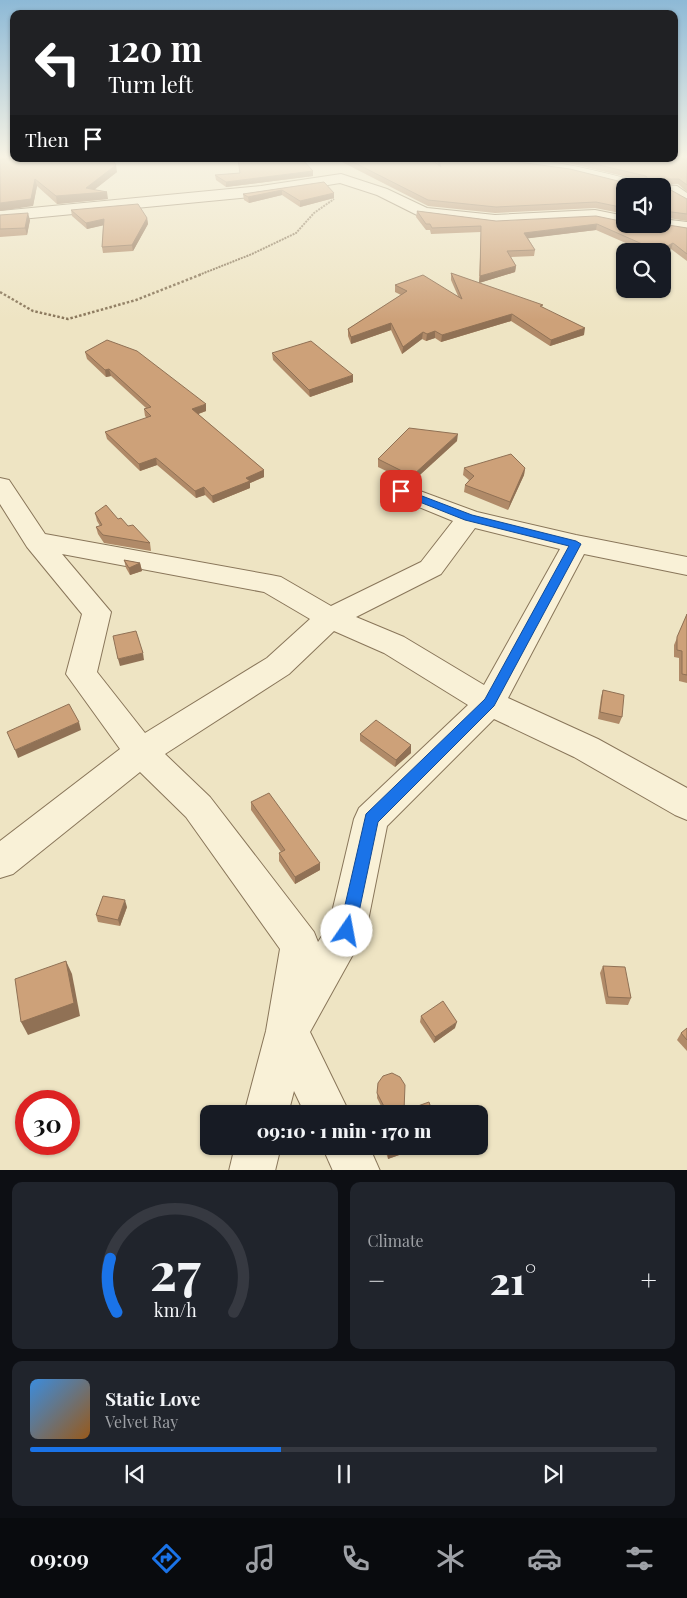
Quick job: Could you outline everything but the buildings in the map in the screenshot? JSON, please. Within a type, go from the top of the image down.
[{"type":"street","points":[[0,216],[71,211]]},
{"type":"street","points":[[420,211],[443,215],[495,220],[595,215],[616,219]]},
{"type":"street","points":[[671,225],[687,227]]},
{"type":"street","points":[[0,485],[36,541],[97,612],[81,674],[140,752],[198,807],[300,945],[286,1031],[268,1105]]},
{"type":"street","points":[[401,491],[468,518],[576,544],[687,566]]},
{"type":"street","points":[[0,862],[140,752],[278,666],[330,618],[431,568],[468,518]]},
{"type":"street","points":[[36,541],[271,584],[330,618],[394,645],[490,703],[586,748],[687,805]]},
{"type":"street","points":[[286,1031],[347,931],[371,819],[490,703],[576,544]]},
{"type":"street","points":[[286,1031],[323,1105]]},
{"type":"street","points":[[252,1170],[256,1155]]},
{"type":"street","points":[[350,1155],[357,1170]]},
{"type":"path","points":[[0,292],[33,311],[68,319],[136,300],[252,254],[296,233],[318,211]]},
{"type":"route","points":[[347,931],[371,819],[490,703],[576,544],[468,518],[401,491]]}]
